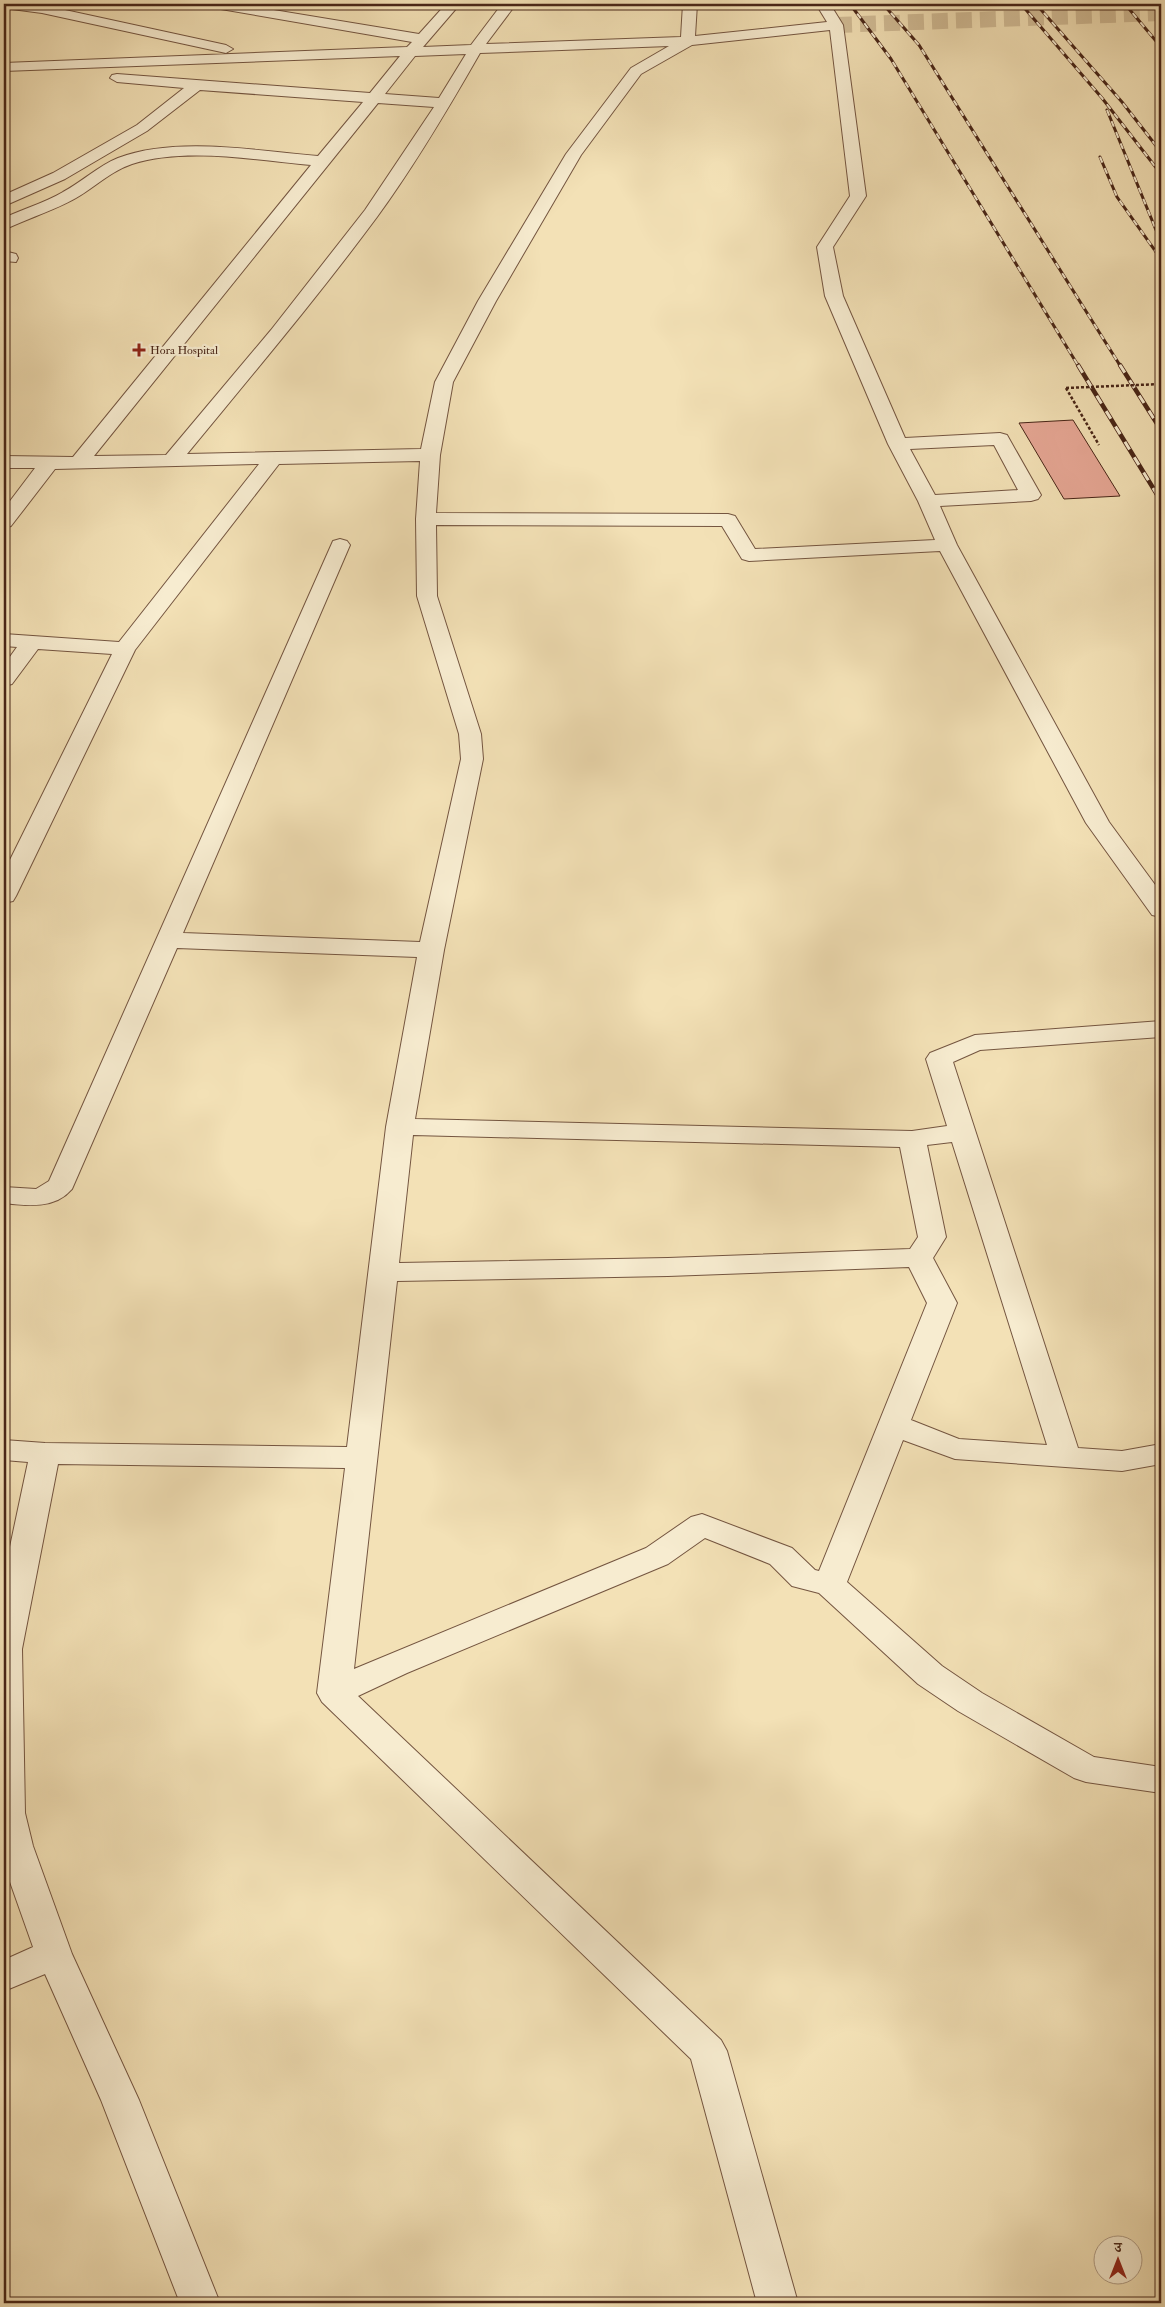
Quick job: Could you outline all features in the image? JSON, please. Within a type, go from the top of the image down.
[{"type":"street","points":[[4,4],[42,9],[240,52],[246,59]]},
{"type":"street","points":[[217,4],[422,39]]},
{"type":"street","points":[[79,462],[410,53],[453,4]]},
{"type":"street","points":[[172,460],[276,334],[371,214],[444,103],[475,50],[509,4]]},
{"type":"street","points":[[688,41],[690,4]]},
{"type":"street","points":[[822,4],[836,25],[858,196],[825,248],[834,296],[898,444],[928,501],[947,544],[1098,823],[1161,910]]},
{"type":"street","points":[[4,68],[688,41],[836,25]]},
{"type":"street","points":[[334,1693],[400,1127],[431,950],[472,748],[470,734],[427,596],[426,520],[430,455],[444,382],[487,301],[574,154],[636,71],[688,41]]},
{"type":"street","points":[[4,68],[197,85],[444,103]]},
{"type":"street","points":[[4,202],[59,176],[142,128],[197,85]]},
{"type":"street","points":[[4,224],[76,192],[107,170],[126,161],[150,155],[196,152],[322,161]]},
{"type":"street","points":[[898,444],[1000,439],[1031,495],[928,501]]},
{"type":"street","points":[[4,462],[49,463],[430,455]]},
{"type":"street","points":[[4,896],[125,649],[274,458]]},
{"type":"street","points":[[4,522],[49,463]]},
{"type":"street","points":[[426,520],[728,520],[749,555],[947,544]]},
{"type":"street","points":[[4,1195],[39,1198],[50,1195],[58,1190],[62,1183],[340,545]]},
{"type":"street","points":[[4,640],[125,649]]},
{"type":"street","points":[[4,679],[32,642]]},
{"type":"street","points":[[169,940],[431,950]]},
{"type":"street","points":[[1066,1457],[939,1058],[974,1043],[1161,1029]]},
{"type":"street","points":[[400,1127],[912,1139],[963,1132]]},
{"type":"street","points":[[912,1139],[932,1237],[919,1258]]},
{"type":"street","points":[[383,1272],[668,1267],[919,1258]]},
{"type":"street","points":[[830,1585],[942,1303],[919,1258]]},
{"type":"street","points":[[894,1424],[955,1449],[1122,1461],[1161,1454]]},
{"type":"street","points":[[4,1450],[45,1453],[361,1458]]},
{"type":"street","points":[[45,1453],[4,1649],[7,1813],[15,1846],[54,1954],[120,2100],[200,2303]]},
{"type":"street","points":[[334,1693],[395,1664],[657,1556],[702,1525],[781,1556],[804,1578],[830,1585],[930,1675],[970,1702],[1086,1768],[1161,1780]]},
{"type":"street","points":[[334,1693],[708,2051],[778,2303]]},
{"type":"street","points":[[4,1976],[54,1954]]},
{"type":"path","points":[[1099,445],[1066,388],[1161,384]]},
{"type":"building","points":[[1073,420],[1120,496],[1064,499],[1019,423]]},
{"type":"tunnel","points":[[836,25],[1161,13]]},
{"type":"railway","points":[[850,4],[891,59],[1079,367]]},
{"type":"railway","points":[[883,4],[919,45],[1121,367]]},
{"type":"railway","points":[[1021,4],[1102,98],[1161,174]]},
{"type":"railway","points":[[1036,4],[1122,102],[1161,152]]},
{"type":"railway","points":[[1125,4],[1161,47]]},
{"type":"railway","points":[[1107,110],[1156,230]]},
{"type":"railway","points":[[1100,157],[1117,197],[1161,259]]},
{"type":"railway","points":[[1078,365],[1161,501]]},
{"type":"railway","points":[[1120,365],[1161,430]]},
{"type":"place","name":"Hora Hospital","points":[[139,350]]}]
